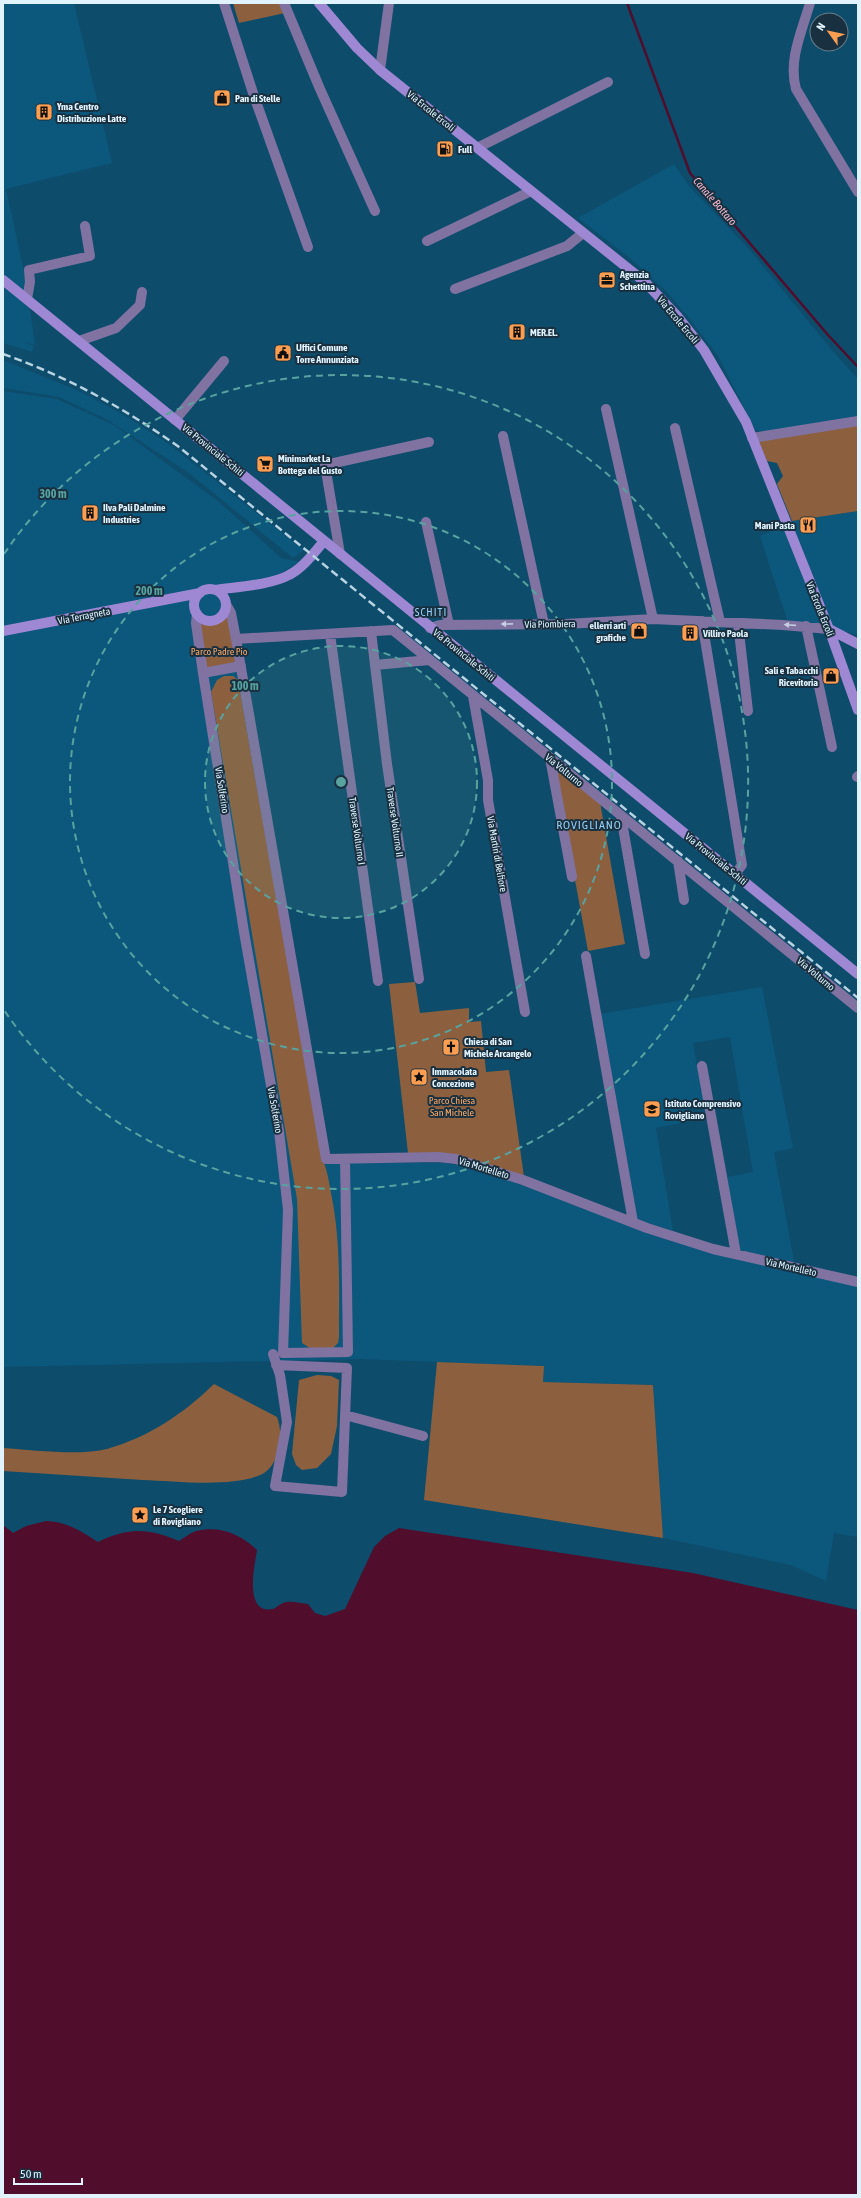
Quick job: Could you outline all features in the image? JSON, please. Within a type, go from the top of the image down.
[{"type":"street","points":[[224,3],[254,96],[308,247]]},
{"type":"street","points":[[284,3],[320,89],[375,211]]},
{"type":"street","name":"Via Ercole Ercoli","points":[[319,3],[357,48],[380,70],[645,282],[678,317],[704,350],[746,422],[829,629],[858,710]]},
{"type":"street","points":[[380,70],[389,3]]},
{"type":"street","points":[[810,3],[794,60],[792,76],[796,89],[858,192]]},
{"type":"street","points":[[476,148],[608,82]]},
{"type":"street","points":[[427,242],[530,191]]},
{"type":"street","points":[[27,299],[30,282],[29,270],[90,256],[85,226]]},
{"type":"street","points":[[455,288],[566,246],[583,233]]},
{"type":"street","name":"Via Provinciale Schiti","points":[[3,280],[430,628],[856,970]]},
{"type":"street","points":[[79,341],[122,324],[130,313],[140,305],[142,292]]},
{"type":"street","points":[[175,420],[224,361]]},
{"type":"street","points":[[606,409],[653,619]]},
{"type":"street","points":[[752,438],[858,421]]},
{"type":"street","points":[[675,428],[720,622]]},
{"type":"street","points":[[503,436],[544,624]]},
{"type":"street","points":[[340,554],[325,465],[428,442]]},
{"type":"street","points":[[426,522],[448,625]]},
{"type":"street","points":[[196,610],[200,593],[209,589],[216,590],[235,588],[288,575],[299,567],[324,541]]},
{"type":"street","points":[[165,599],[196,610],[205,620],[215,621],[223,615],[226,602],[235,588]]},
{"type":"street","points":[[203,673],[241,666],[230,613],[226,602],[216,590]]},
{"type":"street","name":"Via Terragneta","points":[[3,631],[200,593]]},
{"type":"street","name":"Via Solferino","points":[[196,610],[196,623],[203,673],[244,932],[279,1132],[288,1210],[283,1352],[348,1352],[345,1159]]},
{"type":"street","name":"Via Piombiera","points":[[430,628],[448,625],[544,624],[653,619],[806,626],[829,629],[858,644]]},
{"type":"street","points":[[702,621],[742,865],[735,874]]},
{"type":"street","points":[[738,623],[748,710]]},
{"type":"street","points":[[806,626],[832,747]]},
{"type":"street","name":"Via Volturno","points":[[236,639],[393,630],[858,1008]]},
{"type":"street","name":"Traverse Volturno II","points":[[371,631],[387,764],[419,979]]},
{"type":"street","name":"Traverse Volturno I","points":[[330,634],[378,981]]},
{"type":"street","points":[[375,665],[430,660]]},
{"type":"street","name":"Via Mortelleto","points":[[241,666],[326,1159],[438,1157],[456,1159],[523,1180],[633,1222],[736,1254],[858,1282]]},
{"type":"street","name":"Via Martiri di Belfiore","points":[[473,696],[488,780],[488,800],[525,1012]]},
{"type":"street","points":[[550,758],[572,877]]},
{"type":"street","points":[[621,816],[645,954]]},
{"type":"street","points":[[678,862],[684,900]]},
{"type":"street","points":[[586,956],[633,1222]]},
{"type":"street","points":[[702,1066],[736,1254]]},
{"type":"street","points":[[273,1354],[286,1422],[275,1486],[342,1492],[347,1368],[276,1365]]},
{"type":"street","points":[[345,1415],[423,1436]]},
{"type":"shaded area","points":[[3,3],[74,3],[112,163],[6,189],[26,281],[35,345],[21,341],[34,346],[32,352],[3,343]]},
{"type":"shaded area","points":[[674,164],[689,186],[749,249],[837,356],[858,379],[858,418],[761,432],[755,429],[718,356],[689,318],[667,292],[631,259],[578,218]]},
{"type":"shaded area","points":[[3,360],[79,391],[122,414],[166,442],[304,550],[293,558],[189,473],[106,419],[59,397],[3,388]]},
{"type":"shaded area","points":[[3,391],[57,399],[114,425],[218,501],[281,558],[300,562],[275,576],[221,586],[322,1159],[326,1163],[445,1163],[464,1166],[514,1182],[635,1227],[740,1251],[727,1177],[753,1172],[730,1037],[693,1043],[704,1103],[688,1107],[691,1121],[656,1128],[673,1231],[636,1219],[600,1014],[762,987],[793,1148],[774,1152],[796,1272],[858,1285],[858,1537],[834,1533],[826,1581],[791,1565],[663,1538],[653,1385],[543,1382],[544,1366],[361,1359],[3,1367]]},
{"type":"shaded area","points":[[858,511],[858,635],[818,624],[787,620],[760,536],[792,521]]},
{"type":"shaded area","points":[[46,1521],[67,1525],[98,1542],[119,1534],[138,1531],[158,1534],[179,1541],[189,1534],[205,1529],[229,1532],[244,1539],[257,1550],[254,1566],[253,1587],[254,1597],[258,1604],[264,1609],[273,1609],[286,1602],[308,1604],[315,1613],[325,1616],[345,1609],[374,1547],[385,1536],[399,1528],[693,1573],[858,1610],[858,2195],[3,2195],[3,1525],[13,1533],[26,1526]]},
{"type":"green space","points":[[233,3],[281,3],[285,13],[239,23]]},
{"type":"green space","points":[[858,424],[858,511],[792,521],[777,484],[783,476],[777,463],[767,461],[759,442],[762,439]]},
{"type":"green space","name":"Parco Padre Pio","points":[[227,606],[241,666],[203,673],[200,618],[209,621],[217,619],[223,614]]},
{"type":"green space","points":[[224,676],[233,676],[238,680],[322,1158],[328,1175],[334,1211],[339,1265],[339,1337],[338,1343],[333,1348],[311,1349],[302,1343],[297,1199],[211,692],[217,680]]},
{"type":"green space","points":[[554,765],[600,802],[625,944],[588,951]]},
{"type":"green space","name":"Parco Chiesa San Michele","points":[[415,982],[420,1013],[469,1008],[469,1022],[481,1021],[486,1072],[509,1070],[524,1177],[408,1153],[389,984]]},
{"type":"green space","points":[[437,1362],[544,1366],[543,1382],[653,1385],[663,1538],[424,1500]]},
{"type":"green space","points":[[317,1375],[331,1376],[339,1380],[337,1426],[331,1454],[317,1468],[302,1470],[296,1465],[292,1454],[299,1380]]},
{"type":"green space","points":[[214,1384],[277,1417],[280,1432],[279,1449],[272,1465],[267,1471],[260,1475],[234,1481],[203,1483],[3,1471],[3,1448],[70,1452],[107,1449],[137,1438],[165,1423],[178,1415]]},
{"type":"waterway","name":"Canale Bottaro","points":[[627,3],[690,173],[828,335],[858,367]]},
{"type":"railway","points":[[3,354],[49,372],[94,394],[137,419],[179,447],[858,998]]},
{"type":"place","name":"Pan di Stelle","points":[[222,98]]},
{"type":"place","name":"Yma Centro Distribuzione Latte","points":[[44,112]]},
{"type":"place","name":"Full","points":[[445,149]]},
{"type":"place","name":"Agenzia Schettina","points":[[607,280]]},
{"type":"place","name":"MER.EL.","points":[[517,332]]},
{"type":"place","name":"Uffici Comune Torre Annunziata","points":[[283,353]]},
{"type":"place","name":"Minimarket La Bottega del Gusto","points":[[265,464]]},
{"type":"place","name":"Ilva Pali Dalmine Industries","points":[[90,513]]},
{"type":"place","name":"Mani Pasta","points":[[808,525]]},
{"type":"place","name":"ellerri arti grafiche","points":[[639,631]]},
{"type":"place","name":"Villiro Paola","points":[[690,633]]},
{"type":"place","name":"Sali e Tabacchi Ricevitoria","points":[[831,676]]},
{"type":"place","name":"Chiesa di San Michele Arcangelo","points":[[451,1047]]},
{"type":"place","name":"Immacolata Concezione","points":[[419,1077]]},
{"type":"place","name":"Istituto Comprensivo Rovigliano","points":[[652,1109]]},
{"type":"place","name":"Le 7 Scogliere di Rovigliano","points":[[140,1515]]},
{"type":"district","name":"SCHITI","points":[[431,612]]},
{"type":"district","name":"ROVIGLIANO","points":[[589,825]]}]
